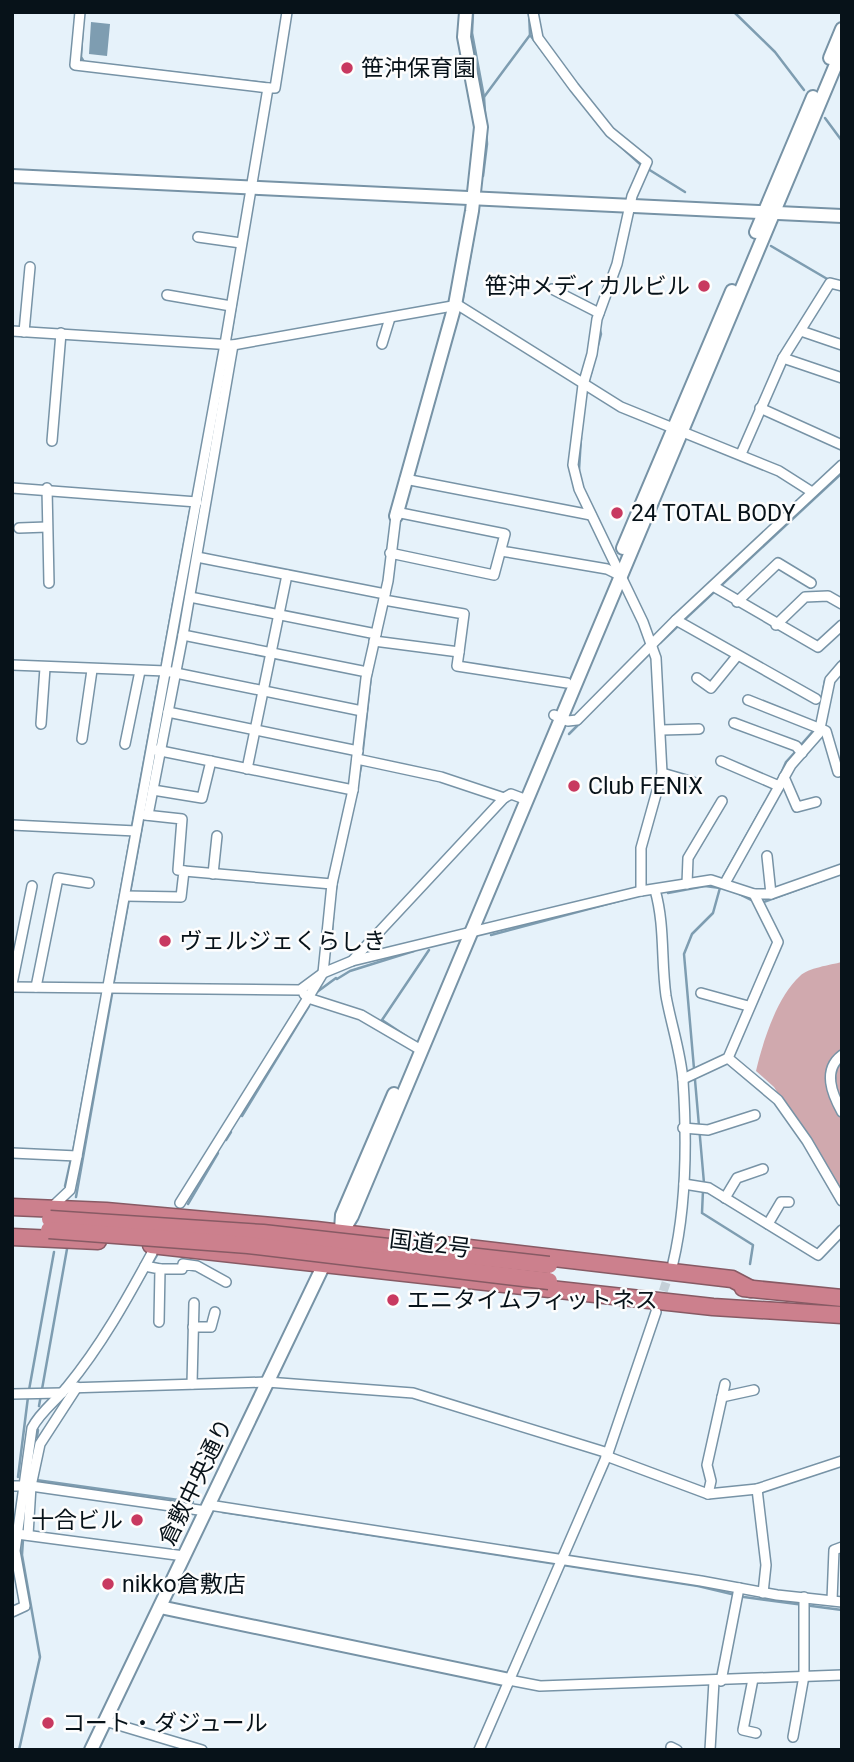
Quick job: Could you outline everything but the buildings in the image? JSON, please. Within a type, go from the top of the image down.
[{"type":"highway","points":[[12,1207],[50,1219],[106,1211],[340,1234],[697,1274],[732,1279],[751,1289]]},
{"type":"highway","name":"国道2号","points":[[12,1218],[50,1219],[248,1245],[842,1298]]},
{"type":"highway","name":"国道2号","points":[[12,1229],[50,1219]]},
{"type":"highway","points":[[12,1237],[137,1244],[325,1262],[713,1307],[842,1314]]},
{"type":"highway","name":"国道2号","points":[[549,1273],[842,1314]]},
{"type":"street","points":[[80,12],[75,65],[275,88],[287,12]]},
{"type":"street","points":[[180,1203],[323,973],[332,884],[353,790],[367,672],[384,597],[396,514],[455,305],[466,255],[481,127],[464,37],[466,12]]},
{"type":"street","points":[[533,12],[535,32],[545,48],[610,131],[647,163],[629,206],[617,264],[599,313],[573,465],[579,489],[656,658],[662,773],[641,848],[641,891]]},
{"type":"street","points":[[557,716],[842,29]]},
{"type":"street","points":[[768,212],[842,50]]},
{"type":"street","points":[[50,1219],[70,1190],[74,1155],[128,897],[136,831],[153,790],[156,750],[168,712],[171,672],[183,635],[229,345],[231,306],[252,187],[265,87]]},
{"type":"street","points":[[12,176],[842,216]]},
{"type":"street","points":[[198,237],[241,243]]},
{"type":"street","points":[[24,332],[30,267]]},
{"type":"street","points":[[741,454],[783,358],[830,283],[842,286]]},
{"type":"street","points":[[552,289],[599,313]]},
{"type":"street","points":[[167,295],[231,306]]},
{"type":"street","points":[[12,331],[229,345],[455,305],[621,407],[741,454],[779,471],[812,492]]},
{"type":"street","points":[[382,344],[390,318]]},
{"type":"street","points":[[802,331],[842,345]]},
{"type":"street","points":[[52,441],[61,333]]},
{"type":"street","points":[[143,815],[171,672],[197,502],[229,345]]},
{"type":"street","points":[[783,358],[842,378]]},
{"type":"street","points":[[760,408],[842,445]]},
{"type":"street","points":[[557,716],[577,720],[651,645],[679,623],[842,466]]},
{"type":"street","points":[[405,479],[591,515]]},
{"type":"street","points":[[12,488],[47,488],[197,502]]},
{"type":"street","points":[[47,488],[49,583]]},
{"type":"street","points":[[390,554],[494,575],[505,534],[396,514]]},
{"type":"street","points":[[19,528],[47,527]]},
{"type":"street","points":[[501,551],[617,571]]},
{"type":"street","points":[[197,557],[464,614],[457,666],[567,683]]},
{"type":"street","points":[[737,602],[778,563],[811,583]]},
{"type":"street","points":[[557,716],[567,683],[617,571]]},
{"type":"street","points":[[247,769],[287,575]]},
{"type":"street","points":[[715,588],[818,647],[842,625]]},
{"type":"street","points":[[776,625],[806,597],[828,596],[842,604]]},
{"type":"street","points":[[190,597],[279,614],[375,637],[459,652]]},
{"type":"street","points":[[679,623],[816,699]]},
{"type":"street","points":[[183,635],[367,672]]},
{"type":"street","points":[[697,678],[711,688],[737,656]]},
{"type":"street","points":[[12,665],[171,672],[362,712]]},
{"type":"street","points":[[722,882],[778,783],[817,727],[830,680],[842,666]]},
{"type":"street","points":[[41,724],[45,668]]},
{"type":"street","points":[[82,739],[92,670]]},
{"type":"street","points":[[125,744],[140,671]]},
{"type":"street","points":[[748,700],[826,731],[838,772]]},
{"type":"street","points":[[168,712],[256,729],[358,755],[441,777],[503,798]]},
{"type":"street","name":"倉敷中央通り","points":[[91,1750],[325,1262],[352,1216],[418,1048],[557,716]]},
{"type":"street","points":[[734,723],[799,750]]},
{"type":"street","points":[[661,730],[696,729],[690,742]]},
{"type":"street","points":[[156,750],[353,790]]},
{"type":"street","points":[[153,790],[202,798],[211,761]]},
{"type":"street","points":[[721,761],[778,783],[797,807],[816,802]]},
{"type":"street","points":[[662,773],[693,782]]},
{"type":"street","points":[[352,961],[503,798],[511,794],[523,798]]},
{"type":"street","points":[[687,884],[688,858],[722,801]]},
{"type":"street","points":[[143,815],[182,819],[178,870],[332,884]]},
{"type":"street","points":[[12,825],[136,831]]},
{"type":"street","points":[[213,874],[217,836]]},
{"type":"street","points":[[767,856],[771,894]]},
{"type":"street","points":[[32,886],[12,986],[300,990],[323,973],[352,961],[641,891],[722,882],[754,894],[771,894],[842,869]]},
{"type":"street","points":[[128,897],[181,897],[184,872]]},
{"type":"street","points":[[36,988],[58,878],[89,883]]},
{"type":"street","points":[[655,890],[662,912],[666,995],[683,1079],[682,1227],[673,1263]]},
{"type":"street","points":[[683,1079],[728,1058],[748,1006],[778,942],[754,894]]},
{"type":"street","points":[[300,990],[308,998],[361,1014],[418,1048]]},
{"type":"street","points":[[701,993],[748,1006]]},
{"type":"street","points":[[842,1055],[831,1069],[829,1078],[842,1112]]},
{"type":"street","points":[[728,1058],[778,1100],[807,1141],[842,1201]]},
{"type":"street","points":[[683,1128],[700,1129],[755,1115]]},
{"type":"street","points":[[12,1153],[74,1155]]},
{"type":"street","points":[[725,1198],[737,1178],[763,1169]]},
{"type":"street","points":[[684,1184],[704,1186],[818,1255],[842,1230]]},
{"type":"street","points":[[768,1224],[781,1202],[789,1202]]},
{"type":"street","points":[[152,1253],[150,1267],[159,1322]]},
{"type":"street","points":[[150,1267],[182,1269],[183,1264],[197,1266],[226,1282]]},
{"type":"street","points":[[31,1464],[69,1389],[150,1267]]},
{"type":"street","points":[[192,1384],[194,1303]]},
{"type":"street","points":[[193,1328],[211,1327],[215,1312]]},
{"type":"street","points":[[479,1750],[607,1454],[656,1312]]},
{"type":"street","points":[[12,1394],[69,1389],[267,1382],[413,1393],[607,1454],[708,1494],[757,1489],[842,1461]]},
{"type":"street","points":[[708,1494],[711,1481],[707,1465],[725,1384]]},
{"type":"street","points":[[12,1612],[25,1606],[15,1551],[23,1534],[32,1428],[41,1414],[69,1389]]},
{"type":"street","points":[[722,1397],[754,1390]]},
{"type":"street","points":[[12,1486],[28,1480],[559,1563],[837,1601],[834,1550],[842,1547]]},
{"type":"street","points":[[757,1489],[766,1565],[763,1593]]},
{"type":"street","points":[[23,1534],[184,1556]]},
{"type":"street","points":[[710,1750],[717,1681],[738,1588]]},
{"type":"street","points":[[793,1737],[804,1676],[804,1597]]},
{"type":"street","points":[[160,1607],[540,1686],[842,1675]]},
{"type":"street","points":[[752,1679],[743,1730],[756,1732]]},
{"type":"street","points":[[105,1721],[202,1750]]},
{"type":"shaded area","points":[[842,962],[842,1194],[774,1087],[756,1071],[772,1020],[784,995],[800,976],[808,971]]},
{"type":"water","points":[[91,22],[110,24],[107,56],[89,54]]},
{"type":"waterway","points":[[473,12],[472,33],[484,97]]},
{"type":"waterway","points":[[734,12],[775,52],[804,90]]},
{"type":"waterway","points":[[483,176],[487,144],[484,97],[530,35],[529,13]]},
{"type":"waterway","points":[[83,21],[81,57],[84,62],[265,83]]},
{"type":"waterway","points":[[530,35],[602,129]]},
{"type":"waterway","points":[[825,118],[842,141]]},
{"type":"waterway","points":[[609,136],[640,164],[685,192]]},
{"type":"waterway","points":[[230,341],[253,201]]},
{"type":"waterway","points":[[462,303],[478,212]]},
{"type":"waterway","points":[[771,246],[829,280]]},
{"type":"waterway","points":[[606,303],[615,283]]},
{"type":"waterway","points":[[596,353],[601,334],[599,326]]},
{"type":"waterway","points":[[434,403],[446,359]]},
{"type":"waterway","points":[[588,383],[592,370]]},
{"type":"waterway","points":[[579,470],[581,438]]},
{"type":"waterway","points":[[683,621],[842,473]]},
{"type":"waterway","points":[[172,668],[200,510]]},
{"type":"waterway","points":[[162,663],[190,511]]},
{"type":"waterway","points":[[660,643],[678,626]]},
{"type":"waterway","points":[[603,700],[650,653]]},
{"type":"waterway","points":[[819,714],[825,680],[842,659]]},
{"type":"waterway","points":[[132,826],[160,674]]},
{"type":"waterway","points":[[159,734],[169,675]]},
{"type":"waterway","points":[[362,758],[371,675]]},
{"type":"waterway","points":[[569,734],[581,722]]},
{"type":"waterway","points":[[800,746],[814,730]]},
{"type":"waterway","points":[[779,778],[786,762],[796,751]]},
{"type":"waterway","points":[[345,845],[362,762]]},
{"type":"waterway","points":[[704,1183],[684,954],[692,934],[713,913],[723,877],[765,802]]},
{"type":"waterway","points":[[114,981],[144,816]]},
{"type":"waterway","points":[[108,960],[131,834]]},
{"type":"waterway","points":[[336,889],[338,875]]},
{"type":"waterway","points":[[761,903],[824,880]]},
{"type":"waterway","points":[[668,893],[705,886],[720,888]]},
{"type":"waterway","points":[[733,891],[751,900]]},
{"type":"waterway","points":[[491,935],[630,898]]},
{"type":"waterway","points":[[332,931],[333,917]]},
{"type":"waterway","points":[[406,1036],[382,1020],[429,950]]},
{"type":"waterway","points":[[337,979],[350,971],[414,951]]},
{"type":"waterway","points":[[317,992],[336,978]]},
{"type":"waterway","points":[[76,1197],[112,994]]},
{"type":"waterway","points":[[242,1116],[309,1006]]},
{"type":"waterway","points":[[73,1152],[97,1021]]},
{"type":"waterway","points":[[226,1140],[231,1132]]},
{"type":"waterway","points":[[188,1204],[218,1153]]},
{"type":"waterway","points":[[65,1186],[71,1159]]},
{"type":"waterway","points":[[703,1190],[702,1213],[753,1245],[750,1264]]},
{"type":"waterway","points":[[39,1406],[67,1249]]},
{"type":"waterway","points":[[29,1390],[54,1252]]},
{"type":"waterway","points":[[151,1265],[157,1255]]},
{"type":"waterway","points":[[18,1477],[28,1397]]},
{"type":"waterway","points":[[36,1444],[53,1417]]},
{"type":"waterway","points":[[37,1437],[38,1430]]},
{"type":"waterway","points":[[36,1480],[193,1502]]},
{"type":"waterway","points":[[19,1750],[40,1657],[22,1555],[25,1509]]},
{"type":"waterway","points":[[222,1512],[698,1586],[744,1597],[842,1610]]},
{"type":"tunnel","points":[[659,1304],[670,1271]]},
{"type":"place","name":"笹沖保育園","points":[[347,68]]},
{"type":"place","name":"笹沖メディカルビル","points":[[704,286]]},
{"type":"place","name":"24 TOTAL BODY","points":[[617,513]]},
{"type":"place","name":"Club FENIX","points":[[574,786]]},
{"type":"place","name":"ヴェルジェくらしき","points":[[165,941]]},
{"type":"place","name":"エニタイムフィットネス","points":[[393,1300]]},
{"type":"place","name":"十合ビル","points":[[137,1520]]},
{"type":"place","name":"nikko倉敷店","points":[[108,1584]]},
{"type":"place","name":"コート・ダジュール","points":[[48,1723]]}]
